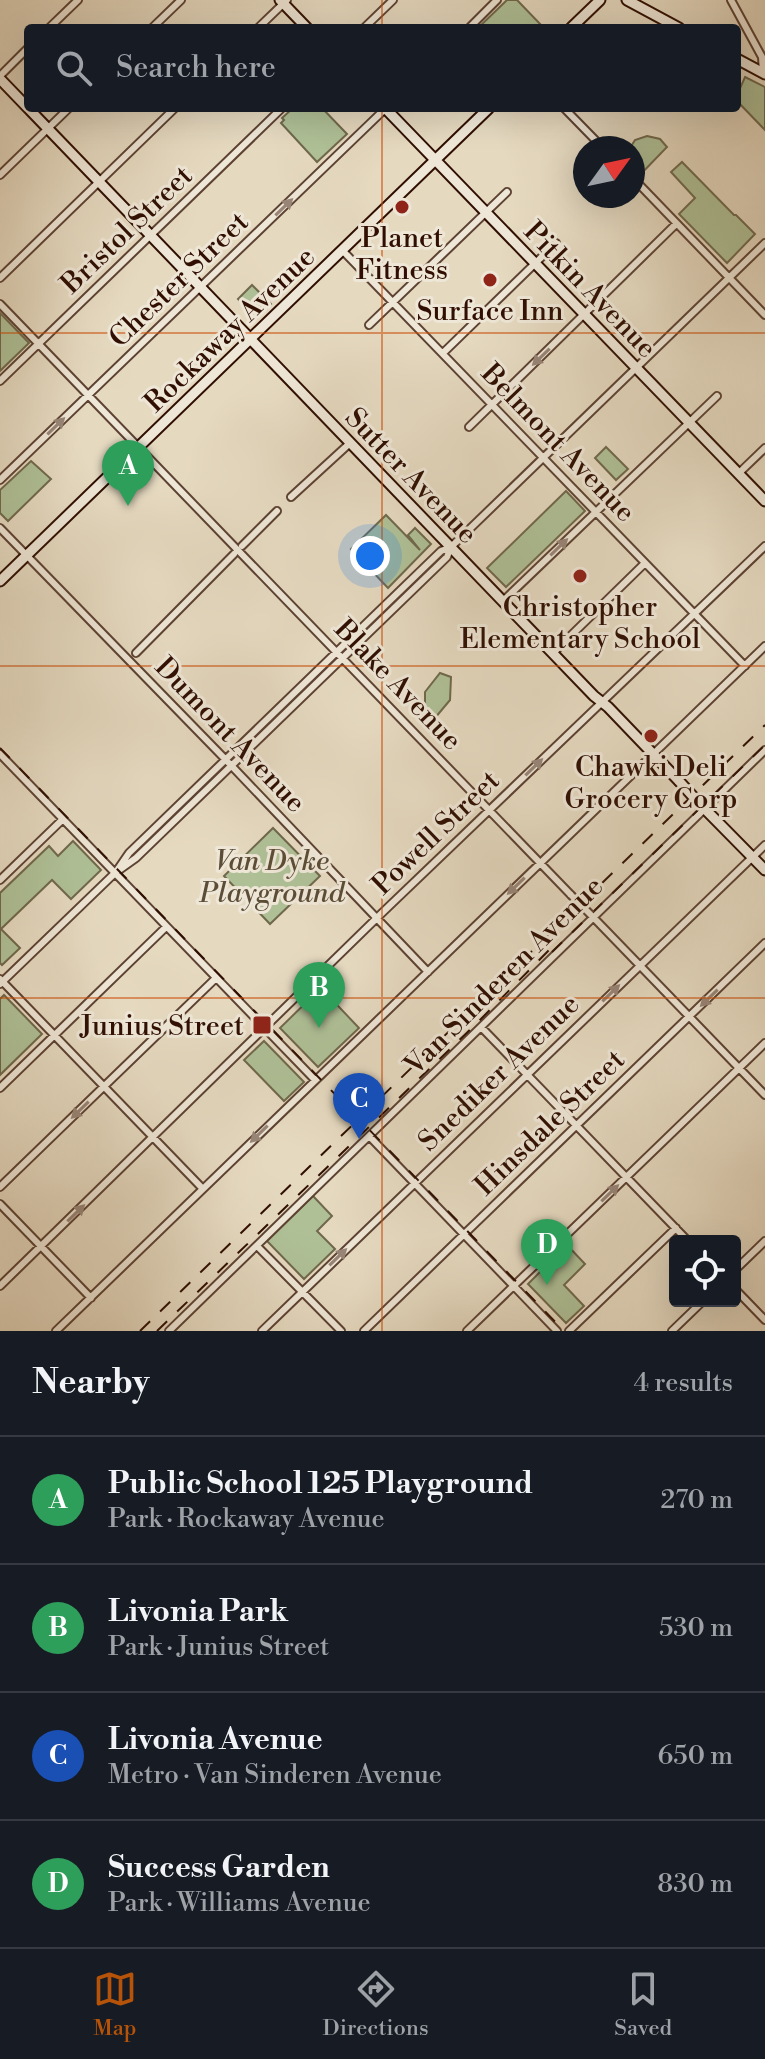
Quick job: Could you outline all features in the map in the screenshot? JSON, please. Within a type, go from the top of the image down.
[{"type":"street","points":[[53,24],[78,0]]},
{"type":"street","points":[[156,24],[181,0]]},
{"type":"street","points":[[368,24],[393,0]]},
{"type":"street","points":[[473,24],[497,0]]},
{"type":"street","points":[[575,24],[600,0]]},
{"type":"street","points":[[628,0],[672,24]]},
{"type":"street","points":[[731,0],[762,57],[764,74]]},
{"type":"street","points":[[262,24],[283,1],[303,24]]},
{"type":"street","points":[[0,77],[24,52]]},
{"type":"street","points":[[741,61],[764,74]]},
{"type":"street","name":"Sutter Avenue","points":[[0,77],[24,104]]},
{"type":"street","name":"Sutter Avenue","points":[[32,112],[765,870]]},
{"type":"street","points":[[0,175],[65,112]]},
{"type":"street","points":[[0,278],[171,112]]},
{"type":"street","name":"Bristol Street","points":[[0,381],[278,112]]},
{"type":"street","name":"Chester Street","points":[[0,480],[381,112]]},
{"type":"street","name":"Pitkin Avenue","points":[[389,112],[765,501]]},
{"type":"street","name":"Rockaway Avenue","points":[[0,581],[485,112]]},
{"type":"street","points":[[568,112],[591,136]]},
{"type":"street","points":[[645,191],[765,315]]},
{"type":"street","points":[[369,325],[507,192]]},
{"type":"street","points":[[469,427],[676,224]]},
{"type":"street","points":[[443,353],[556,243]]},
{"type":"street","points":[[115,873],[129,853],[336,651],[441,551],[451,547],[765,243]]},
{"type":"street","name":"Belmont Avenue","points":[[342,250],[745,666]]},
{"type":"street","name":"Blake Avenue","points":[[0,304],[765,1095]]},
{"type":"street","points":[[503,601],[717,396]]},
{"type":"street","points":[[291,497],[350,443]]},
{"type":"street","points":[[739,473],[765,448]]},
{"type":"street","points":[[242,546],[277,511]]},
{"type":"street","name":"Dumont Avenue","points":[[0,528],[428,972]]},
{"type":"street","name":"Powell Street","points":[[0,1286],[765,546]]},
{"type":"street","points":[[203,1189],[1,981],[115,873],[136,858],[447,557],[451,547]]},
{"type":"street","points":[[136,653],[234,554]]},
{"type":"street","points":[[553,653],[645,563]]},
{"type":"street","points":[[56,1331],[765,646]]},
{"type":"street","name":"Van Sinderen Avenue","points":[[169,1331],[370,1137],[701,805],[765,750]]},
{"type":"street","points":[[0,754],[315,1080]]},
{"type":"street","points":[[0,880],[63,819]]},
{"type":"street","name":"Snediker Avenue","points":[[262,1331],[765,845]]},
{"type":"street","points":[[0,1088],[166,927]]},
{"type":"street","name":"Hinsdale Street","points":[[364,1331],[765,943]]},
{"type":"street","points":[[0,1187],[216,978]]},
{"type":"street","points":[[481,1027],[682,1235]]},
{"type":"street","points":[[467,1331],[765,1043]]},
{"type":"street","points":[[370,1137],[557,1331]]},
{"type":"street","points":[[0,1204],[91,1298]]},
{"type":"street","points":[[569,1331],[676,1228]]},
{"type":"street","points":[[741,1264],[765,1241]]},
{"type":"street","points":[[257,1246],[341,1331]]},
{"type":"street","points":[[741,1295],[765,1320]]},
{"type":"street","points":[[672,1331],[697,1307]]},
{"type":"green space","points":[[507,0],[517,0],[540,24],[482,24]]},
{"type":"green space","points":[[745,77],[765,87],[765,130],[741,105],[741,86]]},
{"type":"green space","points":[[289,112],[326,112],[347,134],[317,162],[281,123]]},
{"type":"green space","points":[[645,137],[660,139],[667,147],[645,170]]},
{"type":"green space","points":[[682,162],[755,234],[727,263],[679,214],[695,198],[671,172]]},
{"type":"green space","points":[[252,285],[271,304],[257,318],[238,299]]},
{"type":"green space","points":[[0,313],[29,343],[0,371]]},
{"type":"green space","points":[[606,447],[628,469],[616,480],[595,458]]},
{"type":"green space","points":[[31,461],[51,479],[8,521],[0,513],[0,490]]},
{"type":"green space","points":[[566,491],[585,511],[506,587],[487,568]]},
{"type":"green space","points":[[386,515],[420,550],[408,535],[415,528],[431,544],[388,588],[351,549]]},
{"type":"green space","points":[[440,673],[451,677],[450,700],[435,718],[425,714],[425,692]]},
{"type":"green space","name":"Van Dyke Playground","points":[[273,828],[320,876],[270,924],[224,876]]},
{"type":"green space","points":[[73,841],[101,870],[71,899],[52,880],[1,929],[20,948],[2,965],[0,963],[0,893],[49,846],[58,856]]},
{"type":"green space","points":[[321,988],[359,1028],[318,1067],[280,1028]]},
{"type":"green space","points":[[4,995],[42,1034],[0,1075],[0,999]]},
{"type":"green space","points":[[264,1041],[304,1082],[284,1101],[244,1060]]},
{"type":"green space","points":[[313,1196],[332,1216],[317,1231],[335,1249],[304,1279],[267,1241]]},
{"type":"green space","points":[[567,1245],[585,1264],[564,1285],[584,1306],[566,1323],[528,1284]]},
{"type":"railway","points":[[140,1331],[765,725]]},
{"type":"railway","points":[[552,952],[765,745]]},
{"type":"railway","points":[[0,748],[564,1331]]},
{"type":"railway","points":[[157,1331],[558,941]]},
{"type":"place","name":"Planet Fitness","points":[[402,207]]},
{"type":"place","name":"Surface Inn","points":[[490,280]]},
{"type":"place","name":"Public School 125 Playground","points":[[128,506]]},
{"type":"place","name":"Christopher Elementary School","points":[[580,576]]},
{"type":"place","name":"Chawki Deli Grocery Corp","points":[[651,736]]},
{"type":"place","name":"Junius Street","points":[[262,1025]]},
{"type":"place","name":"Livonia Park","points":[[319,1028]]},
{"type":"place","name":"Livonia Avenue","points":[[359,1139]]},
{"type":"place","name":"Success Garden","points":[[547,1285]]}]
